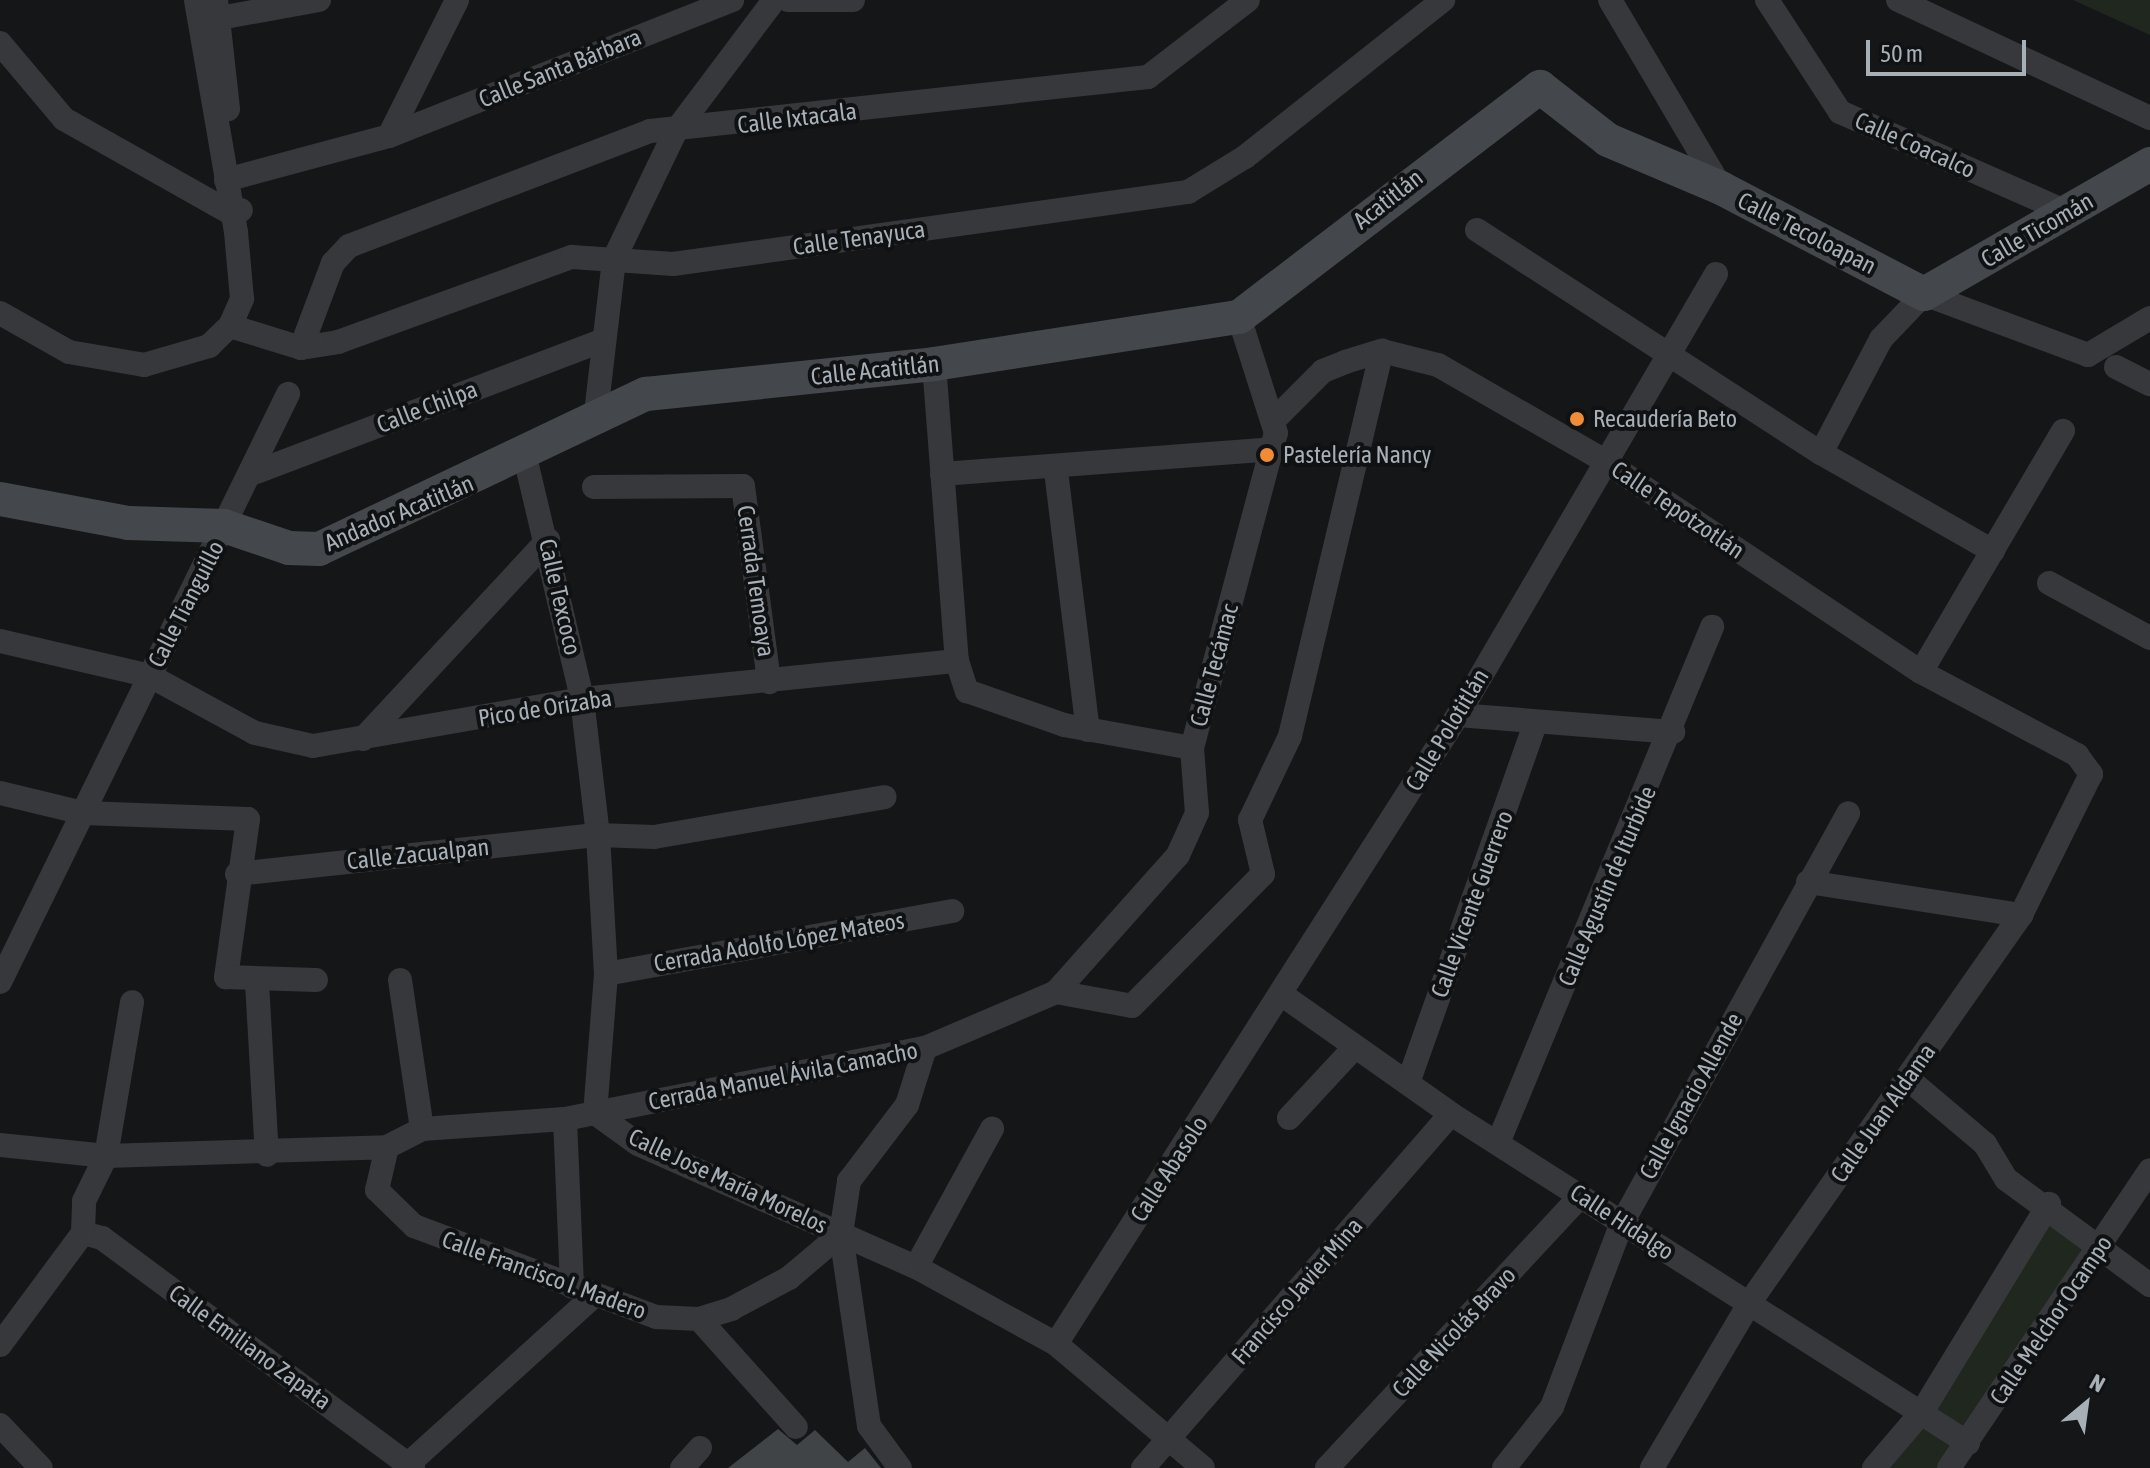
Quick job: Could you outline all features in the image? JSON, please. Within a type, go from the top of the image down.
[{"type":"street","points":[[0,313],[69,352],[144,365],[209,346],[230,326],[242,299],[236,218],[207,10],[319,0]]},
{"type":"street","points":[[389,136],[457,0]]},
{"type":"street","name":"Calle Santa Bárbara","points":[[231,179],[389,136],[732,0]]},
{"type":"street","points":[[596,413],[614,259],[675,132],[774,0]]},
{"type":"street","points":[[788,0],[853,0]]},
{"type":"street","name":"Calle Ixtacala","points":[[301,348],[340,252],[650,131],[675,132],[1148,77],[1248,0]]},
{"type":"street","name":"Calle Tenayuca","points":[[230,326],[301,348],[338,342],[572,257],[673,264],[1188,192],[1235,165],[1443,0]]},
{"type":"street","points":[[1610,0],[1721,188]]},
{"type":"street","name":"Calle Coacalco","points":[[1767,0],[1840,112],[2069,213]]},
{"type":"street","points":[[1898,0],[2150,118]]},
{"type":"street","points":[[0,43],[64,119],[236,218]]},
{"type":"street","name":"Calle Tecoloapan","points":[[1540,87],[1608,140],[1721,188],[1924,294],[2088,355],[2150,318]]},
{"type":"street","name":"Acatitlán","points":[[1239,317],[1540,87]]},
{"type":"street","name":"Calle Ticomán","points":[[1924,294],[2150,164]]},
{"type":"street","points":[[1477,230],[1821,453],[1993,551]]},
{"type":"street","name":"Calle Polotitlán","points":[[1281,994],[1458,715],[1603,460],[1671,358],[1716,274]]},
{"type":"street","points":[[1821,453],[1881,339],[1924,294]]},
{"type":"street","points":[[1239,317],[1276,418],[1323,371],[1382,351]]},
{"type":"street","name":"Calle Acatitlán","points":[[525,457],[596,413],[646,394],[934,364],[1239,317]]},
{"type":"street","name":"Calle Chilpa","points":[[251,474],[603,340]]},
{"type":"street","points":[[1056,992],[1126,1009],[1263,874],[1250,820],[1265,779],[1290,736],[1382,351]]},
{"type":"street","name":"Calle Tepotzotlán","points":[[1382,351],[1438,365],[1603,460],[1921,672],[2077,755]]},
{"type":"street","points":[[934,364],[957,661]]},
{"type":"street","points":[[2116,367],[2150,384]]},
{"type":"street","name":"Calle Tianguillo","points":[[0,982],[288,394]]},
{"type":"street","name":"Calle Tecámac","points":[[957,661],[973,696],[1088,730],[1192,748],[1272,449],[1276,418]]},
{"type":"street","points":[[1921,672],[2063,431]]},
{"type":"street","points":[[942,474],[1056,471],[1272,449]]},
{"type":"street","name":"Andador Acatitlán","points":[[0,499],[128,523],[224,526],[289,548],[319,549],[525,457]]},
{"type":"street","name":"Calle Texcoco","points":[[525,457],[548,540],[582,699],[598,835],[606,974],[595,1113]]},
{"type":"street","points":[[1056,471],[1088,730]]},
{"type":"street","name":"Cerrada Temoaya","points":[[594,487],[743,486],[769,682]]},
{"type":"street","points":[[363,739],[548,540]]},
{"type":"street","points":[[2049,583],[2150,638]]},
{"type":"street","name":"Calle Agustín de Iturbide","points":[[1498,1143],[1673,732],[1712,627]]},
{"type":"street","name":"Pico de Orizaba","points":[[0,641],[150,676],[274,741],[313,746],[582,699],[957,661]]},
{"type":"street","points":[[1458,715],[1535,725],[1673,732]]},
{"type":"street","name":"Calle Vicente Guerrero","points":[[1408,1083],[1535,725]]},
{"type":"street","name":"Cerrada Manuel Ávila Camacho","points":[[595,1113],[925,1048],[1056,992],[1190,835],[1197,799],[1192,748]]},
{"type":"street","name":"Calle Juan Aldama","points":[[1652,1468],[1749,1304],[2021,915],[2089,784],[2091,774],[2077,755]]},
{"type":"street","points":[[0,793],[83,813],[248,819],[224,971],[232,981],[316,980]]},
{"type":"street","name":"Calle Zacualpan","points":[[237,874],[598,835],[654,837],[885,797]]},
{"type":"street","name":"Calle Ignacio Allende","points":[[1504,1468],[1552,1407],[1622,1223],[1848,813]]},
{"type":"street","points":[[1808,882],[2021,915]]},
{"type":"street","name":"Cerrada Adolfo López Mateos","points":[[606,974],[952,911]]},
{"type":"street","points":[[400,980],[422,1129]]},
{"type":"street","points":[[257,983],[267,1155]]},
{"type":"street","name":"Calle Hidalgo","points":[[1281,994],[1451,1114],[1968,1443]]},
{"type":"street","name":"Calle Abasolo","points":[[1056,1344],[1281,994]]},
{"type":"street","points":[[0,1344],[83,1233],[84,1201],[106,1156],[132,1002]]},
{"type":"street","points":[[1289,1118],[1355,1047]]},
{"type":"street","points":[[900,1468],[869,1426],[841,1234],[849,1181],[907,1105],[925,1048]]},
{"type":"street","points":[[1908,1079],[1990,1151],[2006,1179],[2049,1204],[2150,1285]]},
{"type":"street","points":[[0,1145],[106,1156],[267,1155],[387,1147],[422,1129],[565,1119],[595,1113]]},
{"type":"street","name":"Calle Jose María Morelos","points":[[595,1113],[638,1144],[916,1267],[1056,1344],[1171,1437],[1203,1468]]},
{"type":"street","name":"Francisco Javier Mina","points":[[1143,1468],[1451,1114]]},
{"type":"street","points":[[408,1467],[583,1292],[565,1119]]},
{"type":"street","points":[[916,1267],[992,1129]]},
{"type":"street","name":"Calle Francisco I. Madero","points":[[387,1147],[377,1190],[399,1216],[583,1292],[656,1317],[699,1319],[765,1293],[841,1234]]},
{"type":"street","name":"Calle Melchor Ocampo","points":[[1949,1468],[2150,1170]]},
{"type":"street","name":"Calle Nicolás Bravo","points":[[1327,1468],[1581,1196]]},
{"type":"street","points":[[1874,1468],[1922,1412],[2049,1204]]},
{"type":"street","name":"Calle Emiliano Zapata","points":[[83,1233],[102,1238],[408,1467]]},
{"type":"street","points":[[699,1319],[796,1427]]},
{"type":"street","points":[[0,1425],[41,1468]]},
{"type":"street","points":[[682,1468],[700,1448]]},
{"type":"shaded area","points":[[2073,0],[2150,0],[2150,35]]},
{"type":"shaded area","points":[[2049,1204],[2100,1246],[1949,1468],[1874,1468]]},
{"type":"building","points":[[778,1429],[797,1445],[815,1430],[848,1462],[865,1448],[881,1468],[728,1468]]},
{"type":"place","name":"Recaudería Beto","points":[[1577,419]]},
{"type":"place","name":"Pastelería Nancy","points":[[1267,455]]}]
